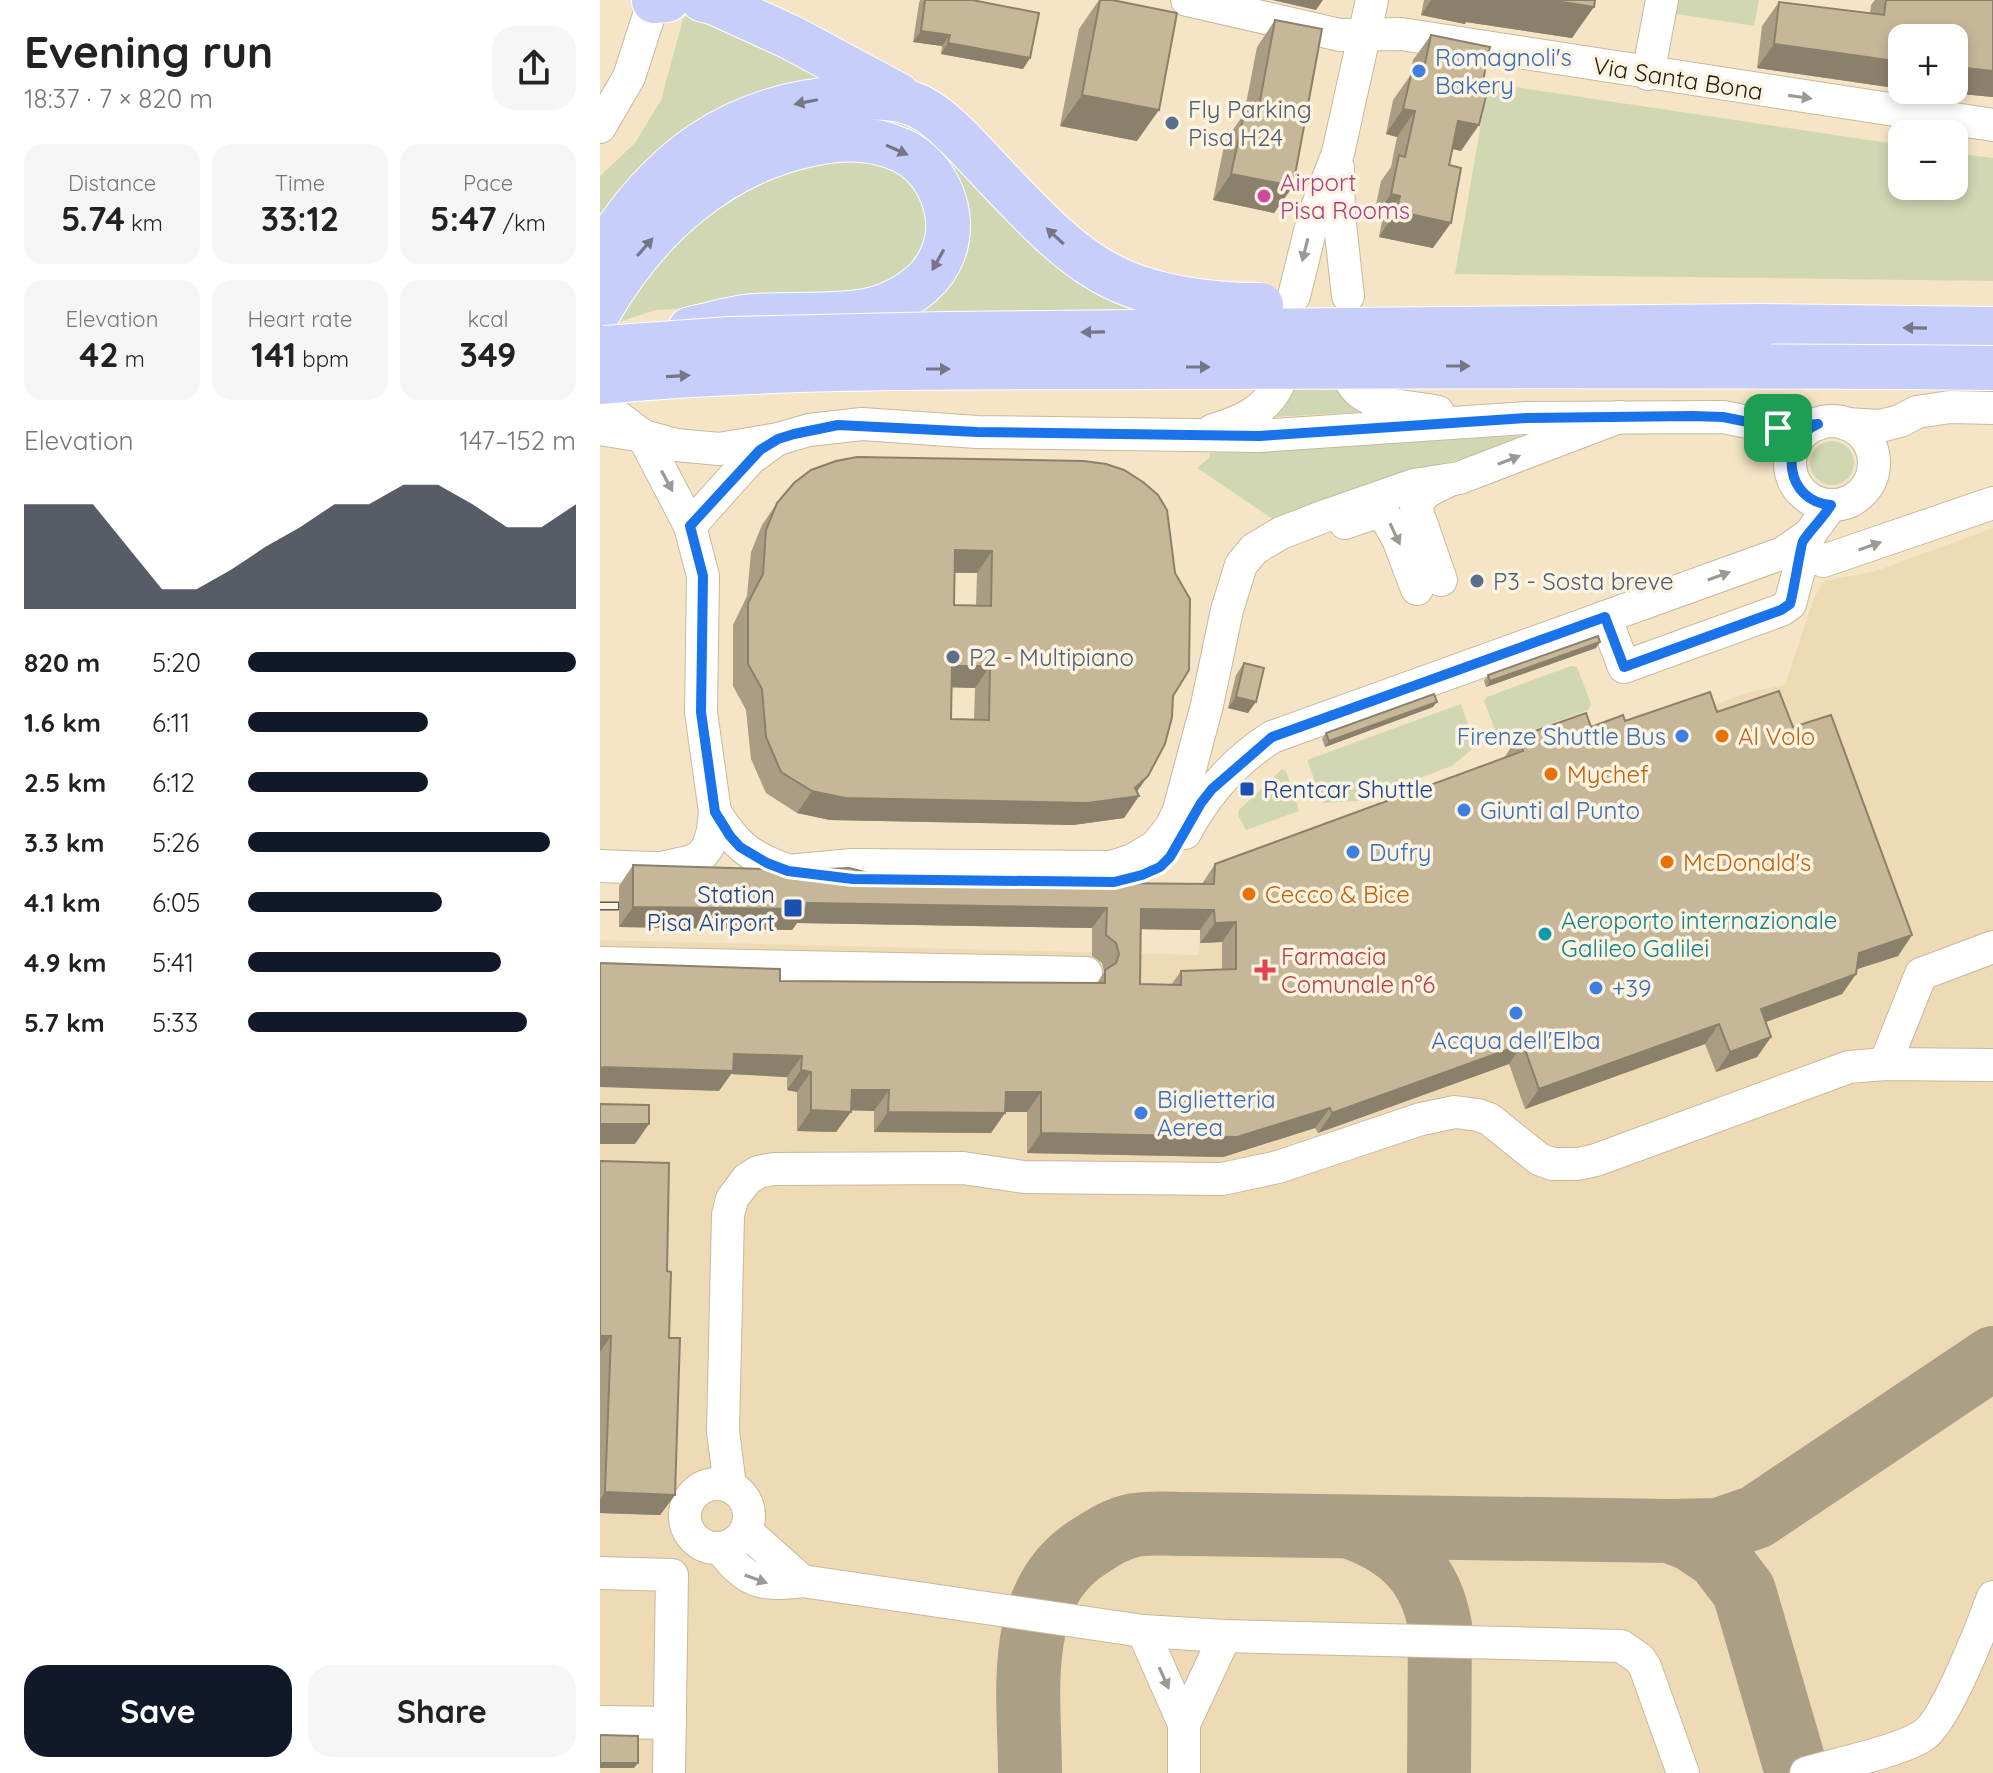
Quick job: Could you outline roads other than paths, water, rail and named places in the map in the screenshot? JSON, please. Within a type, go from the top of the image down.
[{"type":"highway","points":[[654,0],[667,0]]},
{"type":"highway","points":[[703,0],[790,37],[918,106],[959,139],[1054,236],[1097,269],[1160,293],[1244,305],[1502,304],[1759,326]]},
{"type":"highway","points":[[744,0],[790,37]]},
{"type":"highway","points":[[600,256],[624,217],[660,175],[698,145],[741,121],[778,107],[815,100],[883,98],[918,106]]},
{"type":"highway","points":[[858,139],[903,151],[925,168],[938,186],[948,221],[944,251],[923,283],[886,306],[861,311],[751,316],[601,347],[640,251],[693,198],[763,158],[824,141],[858,139]]},
{"type":"highway","points":[[601,347],[730,339],[931,334],[1759,326],[1993,329]]},
{"type":"highway","points":[[601,347],[788,371],[1674,364],[1993,368]]},
{"type":"street","points":[[600,127],[629,77],[654,0]]},
{"type":"street","name":"Via Santa Bona","points":[[1187,0],[1340,35],[1401,34],[1993,125]]},
{"type":"street","points":[[1294,296],[1314,215],[1338,153],[1372,0]]},
{"type":"street","points":[[1648,74],[1662,0]]},
{"type":"street","points":[[1338,153],[1339,215],[1348,296]]},
{"type":"street","points":[[1352,383],[1369,399],[1420,407],[1468,421]]},
{"type":"street","points":[[1189,436],[1237,423],[1256,413],[1278,385]]},
{"type":"street","points":[[600,403],[643,436],[690,526],[701,561],[701,712],[715,812],[712,838],[701,856],[661,868]]},
{"type":"street","points":[[600,429],[694,448],[732,448],[809,430],[862,424],[977,432],[1189,436],[1321,433],[1468,421],[1619,417],[1723,417],[1778,428],[1832,424],[1880,426],[1900,421],[1917,412],[1950,407],[1993,409]]},
{"type":"street","points":[[1874,467],[1905,436],[1919,427],[1993,409]]},
{"type":"street","points":[[1692,416],[1748,436],[1770,450],[1791,471]]},
{"type":"street","points":[[1113,875],[1164,837],[1179,810],[1196,752],[1237,577],[1241,565],[1254,549],[1281,533],[1400,489],[1475,473],[1619,417]]},
{"type":"street","points":[[1832,424],[1858,430],[1868,441],[1874,467],[1871,479],[1860,494],[1849,502],[1831,505],[1809,498],[1797,487],[1791,471],[1791,456],[1796,442],[1805,431],[1832,424]]},
{"type":"street","points":[[690,526],[750,459],[778,439]]},
{"type":"street","points":[[1196,752],[1221,709],[1258,567],[1269,556],[1292,543],[1378,513],[1385,516],[1393,527],[1429,584],[1416,508],[1418,500],[1425,493],[1452,479]]},
{"type":"street","points":[[1801,543],[1823,561],[1993,503]]},
{"type":"street","points":[[600,866],[788,871],[852,865],[1142,875],[1160,867],[1176,848],[1212,789],[1272,737],[1783,553],[1801,543],[1816,528],[1831,505]]},
{"type":"street","points":[[1605,617],[1624,667],[1781,610],[1790,604],[1799,570],[1801,543]]},
{"type":"street","points":[[715,812],[740,847],[788,871]]},
{"type":"street","points":[[1885,1064],[1921,974],[1993,947]]},
{"type":"street","points":[[600,963],[1086,973]]},
{"type":"street","points":[[716,1487],[723,1431],[728,1215],[738,1189],[758,1172],[836,1166],[963,1168],[1024,1177],[1222,1179],[1278,1167],[1421,1119],[1455,1112],[1489,1119],[1539,1159],[1565,1166],[1596,1160],[1849,1067],[1885,1064],[1993,1065]]},
{"type":"street","points":[[600,1573],[672,1575],[689,1572],[723,1541],[749,1510],[739,1492],[716,1487],[691,1497],[685,1517],[687,1528],[723,1541],[802,1581],[1143,1631],[1225,1636],[1621,1646],[1631,1651],[1645,1667],[1683,1773]]},
{"type":"street","points":[[669,1773],[672,1575]]},
{"type":"street","points":[[1806,1773],[1910,1743],[1929,1731],[1944,1709],[1993,1597]]},
{"type":"street","points":[[1143,1631],[1184,1724],[1184,1773]]},
{"type":"street","points":[[1184,1724],[1225,1636]]},
{"type":"street","points":[[600,1722],[670,1723]]},
{"type":"railway","points":[[600,906],[641,906]]},
{"type":"place","name":"Romagnoli's Bakery","points":[[1419,71]]},
{"type":"place","name":"Fly Parking Pisa H24","points":[[1172,123]]},
{"type":"place","name":"Airport Pisa Rooms","points":[[1264,196]]},
{"type":"place","name":"P3 - Sosta breve","points":[[1477,581]]},
{"type":"place","name":"P2 - Multipiano","points":[[953,657]]},
{"type":"place","name":"Firenze Shuttle Bus","points":[[1682,736]]},
{"type":"place","name":"Al Volo","points":[[1722,736]]},
{"type":"place","name":"Mychef","points":[[1551,774]]},
{"type":"place","name":"Rentcar Shuttle","points":[[1247,789]]},
{"type":"place","name":"Giunti al Punto","points":[[1464,810]]},
{"type":"place","name":"Dufry","points":[[1353,852]]},
{"type":"place","name":"McDonald's","points":[[1667,862]]},
{"type":"place","name":"Cecco & Bice","points":[[1249,894]]},
{"type":"place","name":"Station Pisa Airport","points":[[793,908]]},
{"type":"place","name":"Aeroporto internazionale Galileo Galilei","points":[[1545,934]]},
{"type":"place","name":"Farmacia Comunale n°6","points":[[1265,970]]},
{"type":"place","name":"+39","points":[[1596,988]]},
{"type":"place","name":"Acqua dell'Elba","points":[[1516,1013]]},
{"type":"place","name":"Biglietteria Aerea","points":[[1141,1113]]}]
